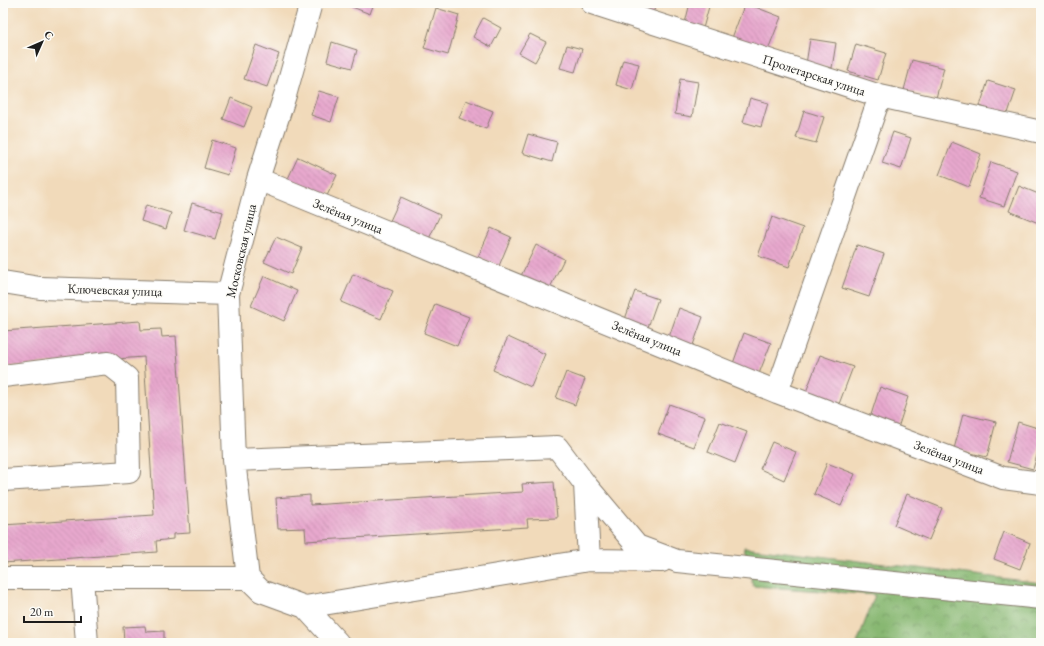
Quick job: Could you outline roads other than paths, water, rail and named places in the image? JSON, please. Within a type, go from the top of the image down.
[{"type":"street","name":"Московская улица","points":[[248,578],[234,460],[228,294],[258,179],[286,92],[311,3]]},
{"type":"street","name":"Пролетарская улица","points":[[592,3],[880,96],[1041,132]]},
{"type":"street","points":[[777,392],[880,96]]},
{"type":"street","name":"Зелёная улица","points":[[258,179],[777,392],[1004,478],[1041,483]]},
{"type":"street","name":"Ключевская улица","points":[[3,282],[40,288],[228,294]]},
{"type":"street","points":[[3,376],[108,363],[127,378],[129,472],[3,480]]},
{"type":"street","points":[[234,460],[557,447],[585,484],[637,546],[677,561]]},
{"type":"street","points":[[585,484],[590,560]]},
{"type":"street","points":[[305,607],[590,560],[677,561],[1041,598]]},
{"type":"street","points":[[3,578],[248,578],[261,591],[305,607],[338,643]]},
{"type":"street","points":[[82,578],[87,643]]}]
